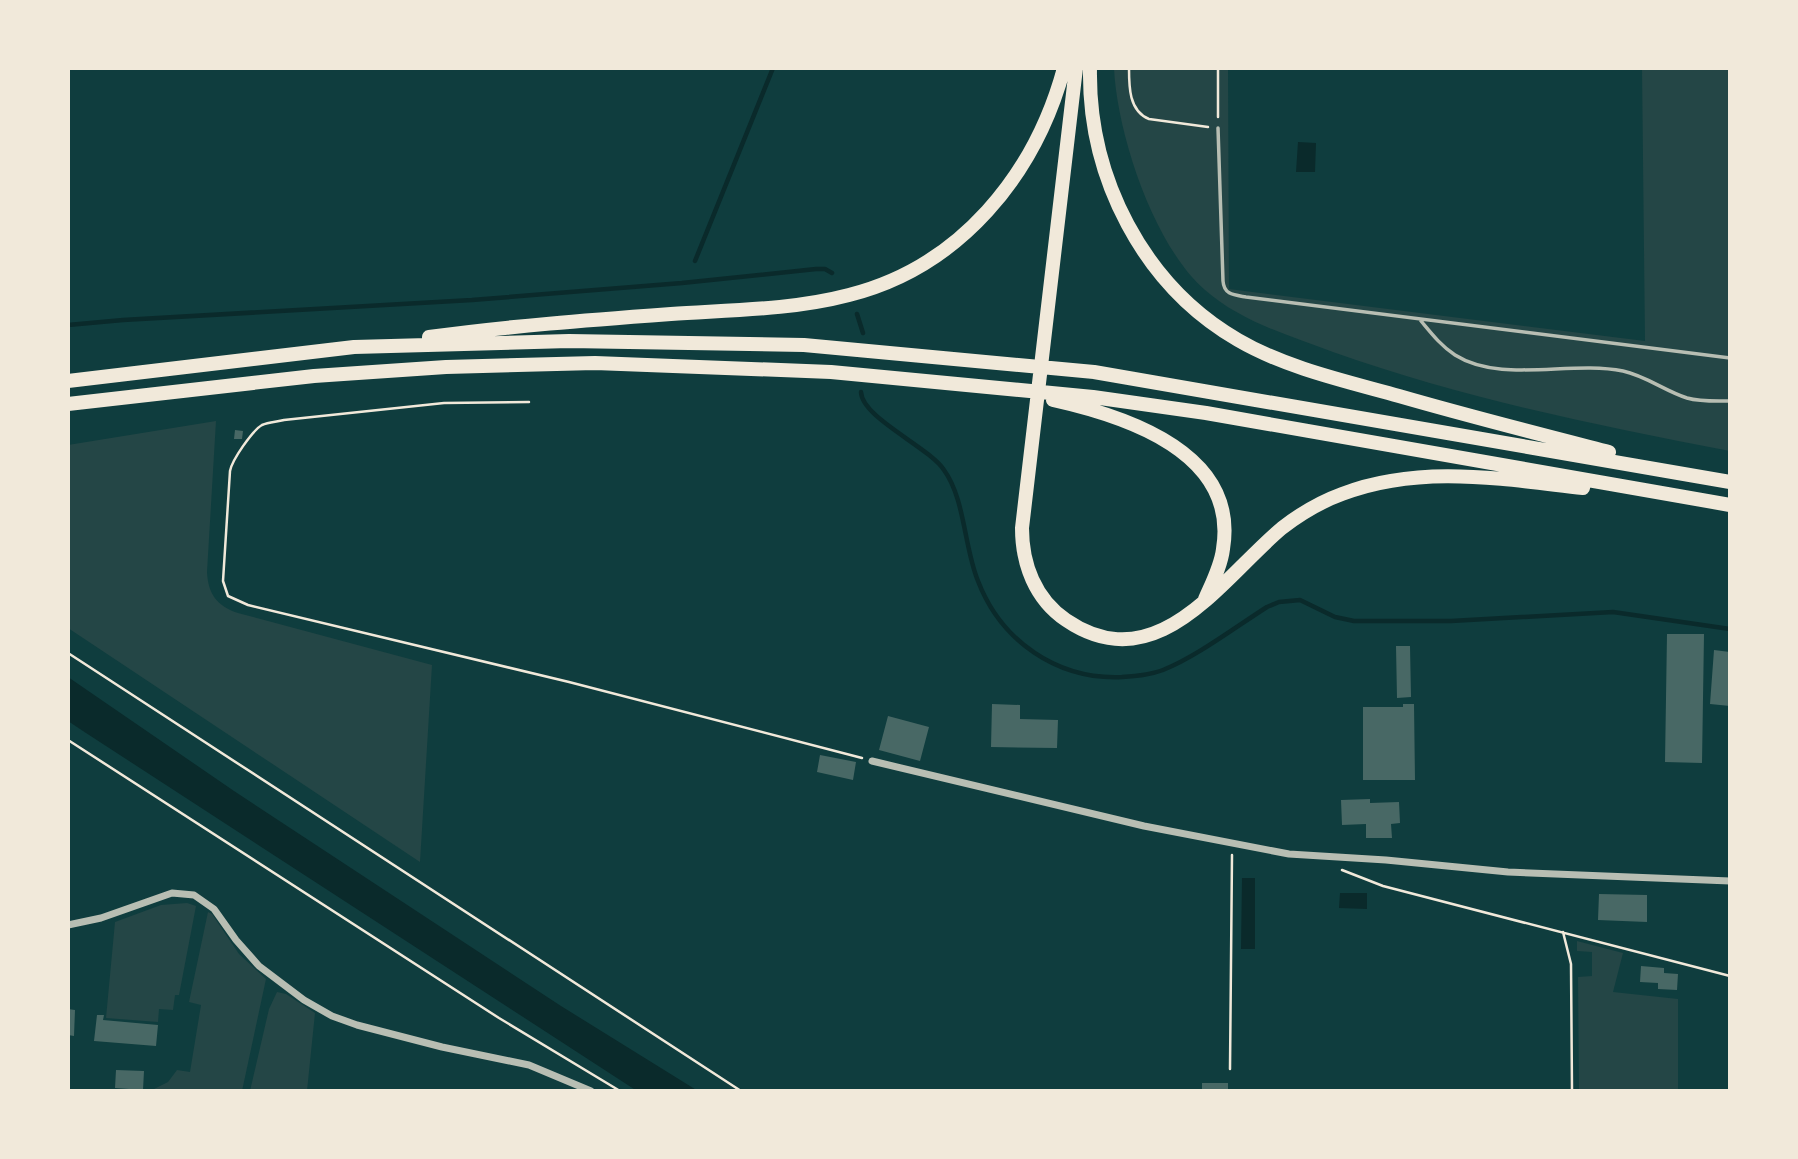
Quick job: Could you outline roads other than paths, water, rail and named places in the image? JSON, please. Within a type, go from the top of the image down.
[{"type":"highway","points":[[68,381],[468,332],[800,304],[850,295],[891,281],[932,260],[973,227],[1010,185],[1036,144],[1064,68]]},
{"type":"highway","points":[[1076,68],[1022,528],[1023,551],[1034,584],[1061,616],[1073,625],[1103,636],[1133,638],[1161,631],[1174,625],[1202,604],[1299,516],[1339,495],[1386,481],[1436,475],[1488,477],[1728,505]]},
{"type":"highway","points":[[1090,68],[1097,140],[1112,192],[1124,220],[1157,271],[1177,293],[1217,327],[1270,355],[1359,385],[1529,432],[1730,481]]},
{"type":"highway","points":[[355,347],[569,341],[733,342],[804,345],[980,360],[1094,372],[1730,481]]},
{"type":"highway","points":[[68,404],[314,376],[446,367],[547,363],[716,366],[831,372],[1093,397],[1206,413],[1728,505]]},
{"type":"highway","points":[[983,385],[1093,410],[1134,423],[1175,446],[1196,464],[1217,496],[1224,524],[1221,561],[1202,604]]},
{"type":"street","points":[[872,761],[1144,826],[1232,844],[1322,858],[1386,860],[1508,872],[1730,881]]},
{"type":"street","points":[[68,925],[101,918],[172,892],[194,895],[214,909],[259,966],[304,1000],[332,1016],[442,1047],[528,1065],[591,1091]]},
{"type":"lane","points":[[1218,128],[1224,290],[1228,293],[1730,358]]},
{"type":"lane","points":[[1419,319],[1446,349],[1477,365],[1509,369],[1589,368],[1621,371],[1686,397],[1730,401]]},
{"type":"waterway","points":[[695,261],[773,68]]},
{"type":"waterway","points":[[68,325],[472,300],[816,269],[825,269],[832,273]]},
{"type":"waterway","points":[[857,314],[863,333]]},
{"type":"waterway","points":[[861,392],[864,402],[872,412],[944,470],[956,495],[973,568],[988,602],[1001,622],[1034,653],[1075,672],[1122,677],[1158,672],[1202,649],[1267,607],[1279,602],[1300,600],[1335,617],[1354,621],[1451,621],[1613,612],[1730,629]]}]
